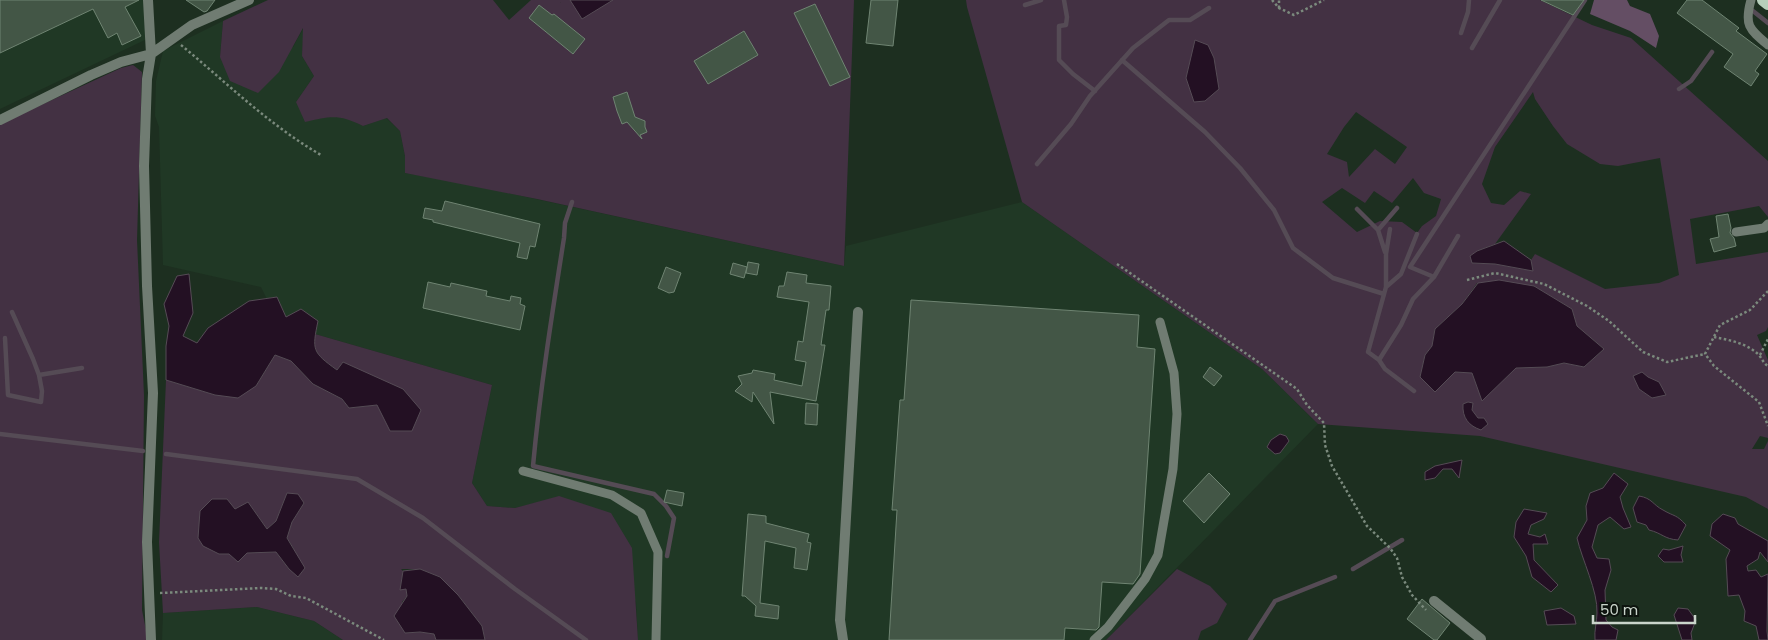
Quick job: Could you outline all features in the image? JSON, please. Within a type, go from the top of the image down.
[{"type":"main road","points":[[1763,0],[1768,4]]},
{"type":"street","points":[[148,0],[151,54],[147,79],[144,166],[153,393],[147,542],[150,640]]},
{"type":"street","points":[[0,120],[91,75],[121,62],[151,54],[192,25],[249,0]]},
{"type":"street","points":[[843,640],[840,620],[858,312]]},
{"type":"street","points":[[1434,601],[1481,639]]},
{"type":"lane","points":[[1751,0],[1748,24],[1757,36],[1768,45]]},
{"type":"lane","points":[[1736,232],[1764,228],[1768,224]]},
{"type":"lane","points":[[1094,640],[1108,627],[1145,579],[1158,555],[1173,469],[1177,414],[1174,373],[1160,322]]},
{"type":"lane","points":[[523,471],[612,495],[641,513],[658,552],[656,640]]},
{"type":"path","points":[[1272,0],[1279,8],[1294,15],[1324,0]]},
{"type":"path","points":[[1279,0],[1279,8]]},
{"type":"path","points":[[174,39],[273,123],[300,143],[321,155]]},
{"type":"path","points":[[1117,264],[1297,388],[1307,405],[1324,423],[1325,445],[1332,466],[1368,526],[1390,548],[1397,558],[1402,577],[1412,595],[1427,611]]},
{"type":"path","points":[[1467,280],[1495,274],[1544,284],[1587,306],[1608,321],[1643,352],[1668,362],[1705,354],[1720,325],[1750,310],[1768,291]]},
{"type":"path","points":[[1714,337],[1739,343],[1760,355],[1768,366]]},
{"type":"path","points":[[1760,355],[1768,339]]},
{"type":"path","points":[[1705,354],[1714,366],[1760,402],[1768,426]]},
{"type":"path","points":[[149,594],[261,588],[276,590],[291,596],[306,598],[384,640]]},
{"type":"shaded area","points":[[0,0],[146,0],[147,39],[0,109]]},
{"type":"shaded area","points":[[268,0],[493,0],[509,20],[531,0],[854,0],[844,266],[537,199],[405,173],[405,156],[400,131],[387,118],[363,126],[347,119],[335,117],[305,122],[296,102],[314,76],[302,56],[303,28],[279,72],[258,93],[230,81],[220,57],[223,21]]},
{"type":"shaded area","points":[[570,0],[613,0],[582,19]]},
{"type":"shaded area","points":[[966,0],[1540,0],[1592,25],[1631,38],[1768,161],[1768,217],[1759,206],[1690,219],[1696,264],[1768,252],[1768,327],[1766,331],[1757,335],[1768,360],[1768,438],[1760,436],[1752,449],[1764,449],[1768,441],[1768,509],[1746,497],[1480,436],[1318,424],[1262,369],[1022,202]],"holes":[[[1533,92],[1535,99],[1567,144],[1600,164],[1618,166],[1660,158],[1679,275],[1659,283],[1605,289],[1535,254],[1531,260],[1533,271],[1495,264],[1472,263],[1477,251],[1495,244],[1531,194],[1520,191],[1504,205],[1491,203],[1482,184],[1495,147]],[[1356,112],[1407,147],[1395,164],[1375,149],[1349,177],[1347,162],[1327,154]],[[1413,178],[1424,193],[1441,199],[1436,216],[1422,226],[1417,233],[1402,222],[1380,221],[1357,232],[1322,202],[1342,188],[1365,203],[1374,191],[1392,203]],[[1477,283],[1534,286],[1572,309],[1577,326],[1604,349],[1584,367],[1564,363],[1547,367],[1516,368],[1482,400],[1472,373],[1455,372],[1435,392],[1420,377],[1425,355],[1432,346],[1435,329],[1462,304]]]},
{"type":"shaded area","points":[[1594,0],[1627,0],[1630,6],[1650,14],[1659,36],[1656,48],[1630,31],[1590,14]]},
{"type":"shaded area","points":[[223,21],[220,57],[293,47],[304,27],[302,56],[314,76],[296,102],[330,116],[348,118],[363,126],[386,118],[400,131],[405,156],[405,173],[467,184],[844,266],[846,246],[1022,202],[1262,369],[1318,424],[1106,640],[638,640],[636,602],[559,497],[515,508],[487,506],[472,483],[492,385],[315,334],[318,321],[286,317],[277,297],[267,299],[261,287],[163,265],[159,127],[155,116],[156,81],[163,51]]},
{"type":"shaded area","points":[[1195,40],[1208,45],[1214,58],[1219,89],[1205,101],[1194,102],[1186,78]]},
{"type":"shaded area","points":[[133,65],[142,72],[137,240],[144,395],[142,610],[148,640],[0,640],[0,124],[121,68]]},
{"type":"shaded area","points":[[1504,241],[1531,260],[1533,271],[1495,264],[1472,263],[1470,256],[1477,251]]},
{"type":"shaded area","points":[[189,274],[193,313],[183,336],[197,343],[208,328],[249,301],[277,297],[286,317],[301,309],[318,321],[315,338],[316,350],[323,359],[337,370],[343,362],[403,389],[421,410],[412,431],[390,431],[377,405],[349,408],[342,399],[313,384],[291,361],[275,355],[256,386],[238,398],[215,395],[166,380],[166,346],[169,326],[164,304],[177,276]]},
{"type":"shaded area","points":[[1499,280],[1534,286],[1572,309],[1577,326],[1604,349],[1584,367],[1564,363],[1547,367],[1516,368],[1482,401],[1472,373],[1455,372],[1435,392],[1420,377],[1425,355],[1432,346],[1435,329],[1462,304],[1478,283]]},
{"type":"shaded area","points":[[315,334],[492,385],[472,483],[487,506],[515,508],[559,496],[611,513],[632,548],[638,640],[485,640],[482,626],[458,595],[440,577],[420,569],[401,569],[403,571],[400,589],[406,589],[407,596],[402,602],[405,633],[420,632],[434,634],[436,640],[343,640],[314,621],[257,607],[163,613],[159,542],[166,380],[215,395],[256,386],[275,355],[291,361],[313,384],[342,399],[349,408],[377,405],[412,431],[343,362],[337,370],[323,359],[317,351],[314,341]],"holes":[[[287,493],[304,503],[292,522],[287,538],[294,549],[289,569],[276,552],[219,554],[200,519],[200,511],[253,509],[267,529],[276,521]]]},
{"type":"shaded area","points":[[1642,372],[1659,382],[1666,395],[1652,398],[1639,389],[1633,376]]},
{"type":"shaded area","points":[[1473,403],[1472,410],[1478,418],[1484,418],[1488,424],[1481,430],[1470,424],[1465,417],[1463,404]]},
{"type":"shaded area","points":[[1280,434],[1286,436],[1289,441],[1280,453],[1275,454],[1267,447],[1271,440]]},
{"type":"shaded area","points":[[1462,460],[1459,478],[1452,469],[1443,469],[1435,478],[1425,480],[1425,472],[1435,466]]},
{"type":"shaded area","points":[[1614,473],[1628,484],[1620,497],[1631,527],[1624,529],[1610,517],[1598,525],[1592,547],[1597,558],[1609,559],[1611,570],[1605,590],[1606,620],[1612,627],[1618,630],[1616,640],[1595,640],[1597,604],[1577,538],[1587,520],[1586,506],[1590,493],[1603,488]]},
{"type":"shaded area","points":[[287,493],[298,494],[304,503],[292,522],[287,538],[305,568],[298,577],[276,552],[247,553],[238,562],[229,554],[219,554],[203,546],[198,538],[200,511],[212,499],[227,499],[235,509],[248,502],[267,529],[276,521]]},
{"type":"shaded area","points":[[1639,496],[1650,500],[1686,525],[1678,540],[1649,530],[1646,525],[1637,522],[1633,508]]},
{"type":"shaded area","points":[[1524,509],[1547,513],[1544,519],[1531,525],[1528,534],[1540,537],[1545,534],[1548,544],[1533,544],[1534,560],[1558,585],[1551,592],[1532,577],[1526,556],[1514,537],[1516,522]]},
{"type":"shaded area","points":[[1723,514],[1735,518],[1738,524],[1768,541],[1768,562],[1760,552],[1758,559],[1747,566],[1748,571],[1756,570],[1761,577],[1768,574],[1768,640],[1759,640],[1756,626],[1744,621],[1745,611],[1739,595],[1728,596],[1726,559],[1730,550],[1710,536],[1712,524]]},
{"type":"shaded area","points":[[1683,546],[1681,555],[1683,562],[1664,562],[1658,556],[1663,549],[1669,550]]},
{"type":"shaded area","points":[[420,569],[440,577],[458,595],[482,626],[485,640],[436,640],[434,634],[420,632],[405,633],[394,616],[407,596],[406,589],[400,590],[403,571]]},
{"type":"shaded area","points":[[1177,569],[1210,586],[1227,604],[1217,623],[1201,631],[1198,640],[1106,640]]},
{"type":"shaded area","points":[[257,607],[314,621],[343,640],[162,640],[163,613]]},
{"type":"shaded area","points":[[1561,608],[1574,616],[1576,624],[1547,625],[1544,611]]},
{"type":"shaded area","points":[[1678,608],[1688,609],[1696,620],[1691,633],[1692,640],[1682,640],[1674,615]]},
{"type":"building","points":[[0,0],[139,0],[125,7],[141,36],[122,45],[117,33],[108,38],[93,9],[0,53]]},
{"type":"building","points":[[186,0],[215,0],[207,11],[204,12]]},
{"type":"building","points":[[871,0],[898,0],[893,46],[866,43]]},
{"type":"building","points":[[1541,0],[1584,0],[1573,15]]},
{"type":"building","points":[[1687,0],[1702,0],[1739,28],[1736,31],[1767,54],[1755,71],[1759,74],[1751,86],[1724,67],[1733,54],[1677,13]]},
{"type":"building","points":[[815,4],[850,77],[830,86],[794,13]]},
{"type":"building","points":[[539,5],[552,15],[554,14],[585,39],[573,54],[529,18]]},
{"type":"building","points":[[744,31],[758,55],[708,84],[694,61]]},
{"type":"building","points":[[627,92],[635,117],[645,121],[647,132],[640,135],[642,139],[627,122],[622,124],[617,111],[613,97]]},
{"type":"building","points":[[445,201],[540,224],[535,247],[530,246],[527,259],[517,257],[520,243],[423,218],[425,208],[442,211]]},
{"type":"building","points":[[1728,214],[1731,228],[1730,233],[1734,238],[1736,246],[1714,252],[1710,239],[1719,237],[1716,216]]},
{"type":"building","points":[[748,262],[759,264],[757,275],[746,273]]},
{"type":"building","points":[[733,263],[747,267],[744,278],[730,274]]},
{"type":"building","points":[[666,267],[681,273],[674,292],[669,293],[658,288]]},
{"type":"building","points":[[787,272],[807,275],[806,283],[831,286],[829,310],[826,310],[821,345],[825,345],[816,401],[770,392],[774,424],[753,392],[752,402],[735,391],[742,384],[738,376],[752,373],[753,370],[775,374],[774,380],[802,386],[806,362],[795,360],[798,341],[803,342],[809,302],[777,297],[779,286],[784,286]]},
{"type":"building","points":[[428,282],[450,287],[451,283],[487,291],[486,296],[510,301],[511,296],[521,298],[520,304],[525,306],[520,330],[423,308]]},
{"type":"building","points":[[911,300],[1139,315],[1137,347],[1155,349],[1140,574],[1133,584],[1102,582],[1099,627],[1096,630],[1065,628],[1064,640],[889,640],[897,510],[892,510],[900,400],[904,400]]},
{"type":"building","points":[[1210,367],[1222,376],[1214,386],[1203,377]]},
{"type":"building","points":[[806,403],[818,404],[817,425],[805,424]]},
{"type":"building","points":[[1209,473],[1230,494],[1204,523],[1183,501]]},
{"type":"building","points":[[667,490],[684,493],[682,506],[664,502]]},
{"type":"building","points":[[748,514],[766,516],[766,523],[809,534],[807,542],[811,543],[807,570],[794,568],[796,548],[765,541],[760,603],[779,606],[778,619],[755,616],[756,606],[745,596],[742,596]]},
{"type":"building","points":[[1422,599],[1450,623],[1437,640],[1434,640],[1407,619]]},
{"type":"waterway","points":[[1025,5],[1041,0]]},
{"type":"waterway","points":[[1064,0],[1067,17],[1066,25],[1059,26],[1059,60],[1095,91]]},
{"type":"waterway","points":[[1461,33],[1468,12],[1469,0]]},
{"type":"waterway","points":[[1472,48],[1500,0]]},
{"type":"waterway","points":[[1434,277],[1410,267],[1585,0]]},
{"type":"waterway","points":[[1037,164],[1071,124],[1090,96],[1133,48],[1169,20],[1190,20],[1209,8]]},
{"type":"waterway","points":[[1753,11],[1768,23]]},
{"type":"waterway","points":[[1679,89],[1691,81],[1712,52]]},
{"type":"waterway","points":[[1122,60],[1205,132],[1240,168],[1274,210],[1293,248],[1333,278],[1384,294]]},
{"type":"waterway","points":[[572,202],[565,223],[533,466],[654,494],[666,506],[674,518],[667,556]]},
{"type":"waterway","points":[[1378,230],[1397,208]]},
{"type":"waterway","points":[[1357,209],[1378,230],[1385,252]]},
{"type":"waterway","points":[[1390,229],[1386,254],[1386,287],[1368,352],[1379,360],[1385,369],[1414,391]]},
{"type":"waterway","points":[[1386,287],[1401,274],[1417,234]]},
{"type":"waterway","points":[[1379,360],[1401,325],[1413,299],[1434,277],[1458,236]]},
{"type":"waterway","points":[[12,312],[39,375],[82,368]]},
{"type":"waterway","points":[[5,338],[8,395],[41,402],[42,391],[39,375]]},
{"type":"waterway","points":[[0,434],[143,451]]},
{"type":"waterway","points":[[166,454],[357,479],[423,518],[515,589],[586,640]]},
{"type":"waterway","points":[[1353,569],[1402,540]]},
{"type":"waterway","points":[[1250,640],[1275,601],[1335,577]]}]
